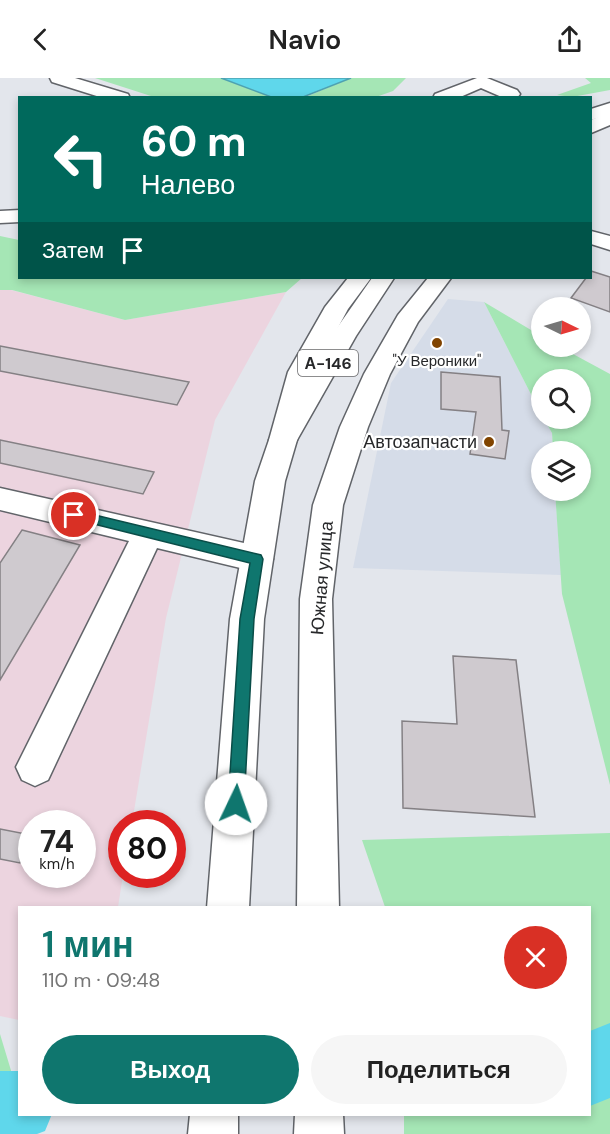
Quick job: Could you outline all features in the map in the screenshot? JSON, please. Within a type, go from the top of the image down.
[{"type":"main road","points":[[58,78],[116,96]]},
{"type":"main road","points":[[446,96],[481,82],[511,94],[508,96]]},
{"type":"main road","points":[[592,108],[610,102]]},
{"type":"main road","points":[[592,115],[610,108]]},
{"type":"main road","points":[[592,127],[610,117]]},
{"type":"main road","name":"Южная улица","points":[[318,906],[316,599],[328,505],[354,427],[377,374],[407,320],[439,279]]},
{"type":"main road","name":"А-146","points":[[228,906],[247,619],[270,481],[283,440],[377,280]]},
{"type":"main road","points":[[0,498],[257,559]]},
{"type":"main road","points":[[36,767],[149,533]]},
{"type":"main road","points":[[213,1134],[214,1116]]},
{"type":"main road","points":[[319,1116],[319,1134]]},
{"type":"shaded area","points":[[0,290],[11,290],[125,320],[286,292],[215,420],[166,618],[134,810],[108,810],[108,888],[121,888],[118,906],[18,906],[18,1020],[0,1016]]},
{"type":"shaded area","points":[[448,299],[484,302],[531,394],[531,429],[550,429],[552,433],[552,441],[531,441],[531,501],[556,501],[561,575],[353,568],[391,383]]},
{"type":"green space","points":[[95,78],[221,78],[271,96],[151,96]]},
{"type":"green space","points":[[351,78],[406,78],[393,91],[379,96],[308,96]]},
{"type":"green space","points":[[585,78],[610,78],[610,90],[577,96],[557,95],[591,83]]},
{"type":"green space","points":[[0,236],[18,240],[18,279],[301,279],[286,292],[125,320],[12,290],[0,290]]},
{"type":"green space","points":[[484,302],[531,330],[531,357],[579,357],[610,374],[610,785],[562,594],[556,501],[591,501],[591,441],[552,441],[550,429],[591,429],[591,369],[531,369],[531,394]]},
{"type":"green space","points":[[610,833],[610,1134],[404,1134],[404,1116],[591,1116],[591,906],[385,906],[362,840]]},
{"type":"green space","points":[[0,1034],[18,1094],[18,1116],[25,1116],[31,1134],[0,1134]]},
{"type":"water","points":[[221,78],[351,78],[306,96],[269,96]]},
{"type":"building","points":[[592,271],[610,277],[610,312],[591,305],[591,297],[572,297],[585,279],[592,279]]},
{"type":"building","points":[[0,346],[189,382],[177,405],[0,371]]},
{"type":"building","points":[[441,372],[500,377],[502,430],[509,431],[505,459],[470,454],[476,412],[441,409]]},
{"type":"building","points":[[0,440],[154,472],[143,494],[0,463]]},
{"type":"building","points":[[22,530],[80,545],[0,680],[0,563]]},
{"type":"building","points":[[453,656],[516,660],[535,817],[403,808],[402,721],[457,724]]},
{"type":"building","points":[[0,829],[18,832],[18,863],[0,859]]},
{"type":"waterway","points":[[591,1071],[610,1057]]},
{"type":"waterway","points":[[0,1106],[18,1106]]},
{"type":"place","name":"\"У Вероники\"","points":[[437,343]]},
{"type":"place","name":"Автозапчасти","points":[[489,442]]},
{"type":"route","points":[[74,515],[257,559],[247,619],[236,804]]}]
